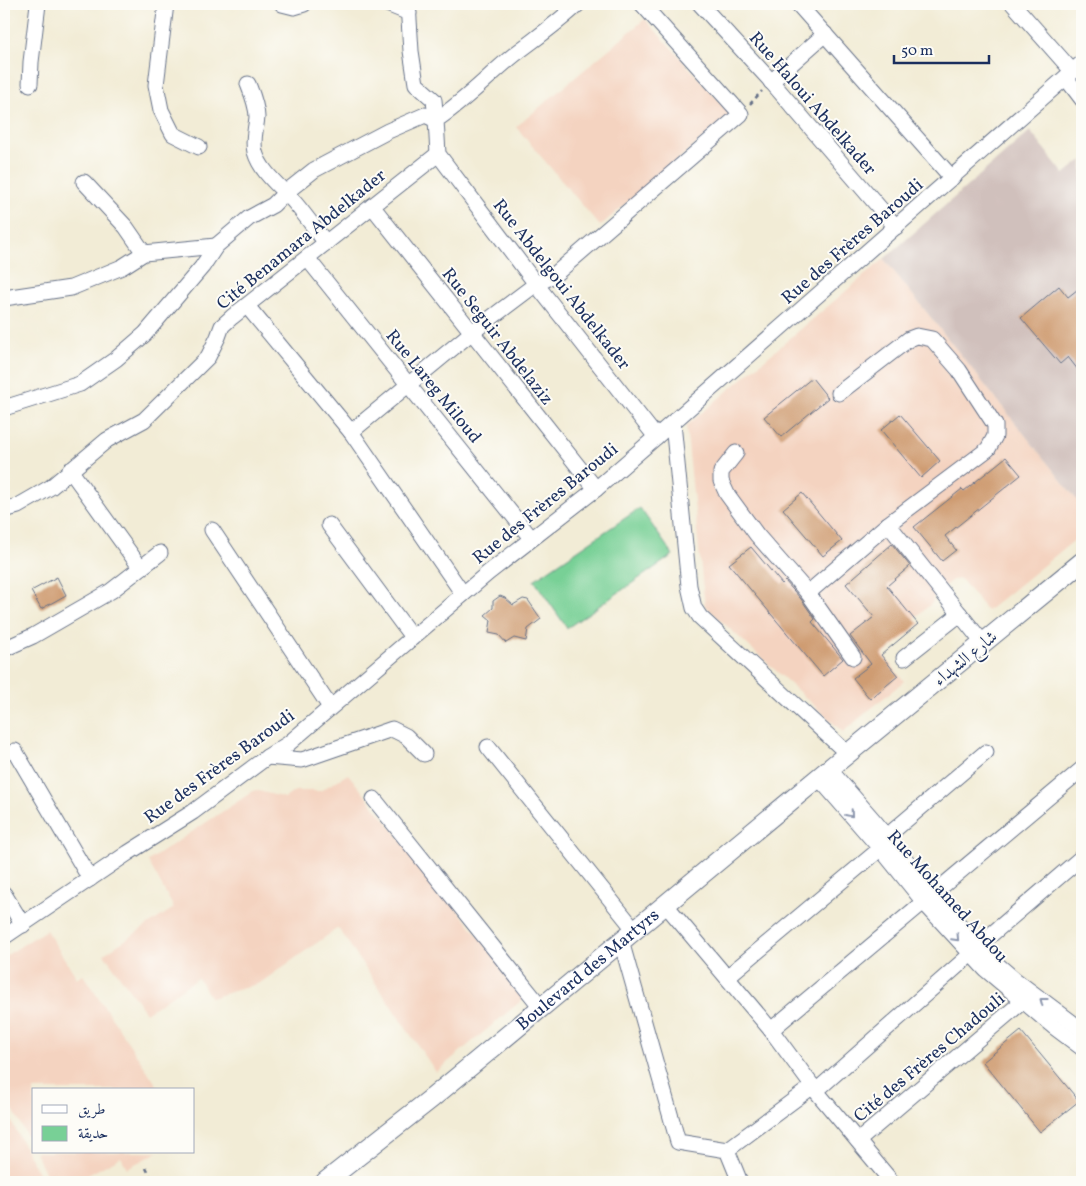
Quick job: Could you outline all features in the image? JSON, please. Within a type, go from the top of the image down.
[{"type":"main road","name":"شارع الشهداء","points":[[848,754],[1082,562]]},
{"type":"main road","name":"Boulevard des Martyrs","points":[[325,1182],[432,1098],[848,754]]},
{"type":"street","points":[[30,84],[38,4]]},
{"type":"street","points":[[166,4],[156,85],[161,110],[173,134],[199,147]]},
{"type":"street","points":[[282,4],[294,7],[304,4]]},
{"type":"street","points":[[387,4],[408,9],[416,84],[434,100],[438,154]]},
{"type":"street","points":[[436,120],[458,104],[513,56],[558,22],[578,4]]},
{"type":"street","points":[[351,432],[471,333],[536,284],[553,276],[741,114],[642,4]]},
{"type":"street","name":"Rue Haloui Abdelkader","points":[[700,4],[771,82],[896,228]]},
{"type":"street","points":[[798,4],[952,178]]},
{"type":"street","points":[[1013,4],[1074,71],[1082,98]]},
{"type":"street","points":[[771,82],[825,34]]},
{"type":"street","name":"Rue des Frères Baroudi","points":[[4,937],[193,812],[267,757],[288,744],[463,594],[531,538],[596,489],[1074,71]]},
{"type":"street","points":[[248,84],[256,108],[255,152],[262,166],[326,243]]},
{"type":"street","points":[[4,408],[80,384],[116,359],[145,334],[202,268],[216,246],[250,218],[273,205],[314,170],[388,131],[425,115],[436,120]]},
{"type":"street","name":"Rue Abdelgoui Abdelkader","points":[[438,154],[536,284],[656,437]]},
{"type":"street","name":"Cité Benamara Abdelkader","points":[[4,510],[18,506],[51,487],[107,440],[144,420],[208,357],[222,326],[438,154]]},
{"type":"street","points":[[84,182],[126,227],[144,253]]},
{"type":"street","name":"Rue Seguir Abdelaziz","points":[[372,206],[596,489]]},
{"type":"street","points":[[4,298],[71,288],[122,267],[144,253],[216,246]]},
{"type":"street","name":"Rue Lareg Miloud","points":[[307,258],[531,538]]},
{"type":"street","points":[[247,306],[351,432],[463,594]]},
{"type":"street","points":[[808,593],[888,524],[988,449],[995,436],[995,425],[959,370],[932,339],[917,336],[909,339],[839,393]]},
{"type":"street","points":[[673,423],[689,586],[694,608],[700,617],[848,754]]},
{"type":"street","points":[[736,453],[721,472],[721,481],[727,494],[757,535],[808,593],[854,656]]},
{"type":"street","points":[[70,470],[140,567]]},
{"type":"street","points":[[888,524],[983,643]]},
{"type":"street","points":[[329,525],[412,637]]},
{"type":"street","points":[[212,530],[330,707]]},
{"type":"street","points":[[4,649],[33,636],[110,591],[160,553]]},
{"type":"street","points":[[904,658],[960,614]]},
{"type":"street","points":[[267,757],[302,760],[392,729],[406,736],[424,754]]},
{"type":"street","points":[[488,746],[627,935],[678,1142],[727,1150],[815,1088],[1082,858]]},
{"type":"street","points":[[15,752],[90,879]]},
{"type":"street","points":[[727,977],[986,752]]},
{"type":"street","points":[[771,1030],[1082,768]]},
{"type":"street","name":"Rue Mohamed Abdou","points":[[824,773],[975,950],[1082,1030]]},
{"type":"street","points":[[374,799],[541,1007]]},
{"type":"street","points":[[4,894],[23,925]]},
{"type":"street","name":"Cité des Frères Chadouli","points":[[665,904],[771,1030],[815,1088],[892,1182]]},
{"type":"street","name":"Rue Mohamed Abdou","points":[[975,950],[985,969],[1082,1048]]},
{"type":"street","name":"Cité des Frères Chadouli","points":[[858,1141],[1023,1001]]},
{"type":"street","points":[[727,1150],[740,1182]]},
{"type":"path","points":[[741,114],[771,82]]},
{"type":"path","points":[[146,1168],[153,1182]]},
{"type":"shaded area","points":[[645,19],[731,114],[600,226],[516,127]]},
{"type":"shaded area","points":[[1030,131],[1064,174],[1082,160],[1082,506],[884,259]]},
{"type":"shaded area","points":[[884,259],[1082,506],[1082,534],[987,611],[961,579],[952,580],[934,595],[932,603],[915,618],[920,624],[883,655],[904,681],[843,732],[705,606],[686,426]]},
{"type":"shaded area","points":[[348,774],[527,996],[436,1072],[338,928],[260,983],[211,998],[198,978],[146,1013],[104,954],[174,908],[148,861],[255,790],[285,798],[295,791],[320,791]]},
{"type":"shaded area","points":[[46,930],[77,978],[83,975],[159,1088],[32,1088],[32,1146],[4,1092],[4,957]]},
{"type":"shaded area","points":[[4,1107],[42,1181],[41,1182],[4,1182]]},
{"type":"shaded area","points":[[36,1154],[154,1154],[127,1168],[121,1157],[75,1182],[54,1182],[46,1174]]},
{"type":"green space","points":[[640,508],[673,555],[567,628],[534,580]]},
{"type":"building","points":[[1059,286],[1068,297],[1082,286],[1082,375],[1068,357],[1060,364],[1021,318]]},
{"type":"building","points":[[812,378],[828,398],[781,437],[764,417]]},
{"type":"building","points":[[900,414],[940,461],[921,478],[881,430]]},
{"type":"building","points":[[1006,457],[1021,475],[945,536],[956,550],[942,561],[914,527],[962,489],[964,491]]},
{"type":"building","points":[[802,493],[842,541],[823,556],[783,509]]},
{"type":"building","points":[[892,544],[910,566],[887,586],[918,624],[881,655],[898,676],[870,699],[853,678],[871,664],[850,636],[874,617],[846,584]]},
{"type":"building","points":[[751,547],[782,584],[785,581],[801,599],[815,619],[812,622],[843,659],[823,676],[729,564]]},
{"type":"building","points":[[57,577],[66,595],[41,609],[31,591]]},
{"type":"building","points":[[500,596],[513,605],[523,599],[528,600],[541,619],[528,629],[526,641],[514,638],[506,643],[499,635],[489,633],[491,620],[485,615],[493,608],[493,601]]},
{"type":"building","points":[[1021,1031],[1079,1101],[1040,1132],[983,1062]]}]
